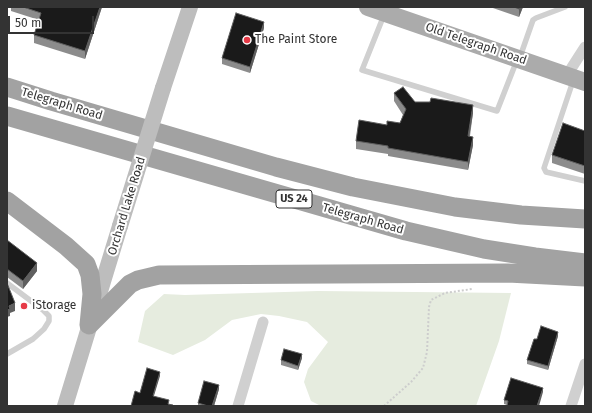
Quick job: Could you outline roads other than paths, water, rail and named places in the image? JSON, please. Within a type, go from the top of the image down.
[{"type":"highway","name":"Telegraph Road","points":[[7,87],[268,165],[352,187],[456,207],[521,215],[585,219]]},
{"type":"highway","name":"Telegraph Road","points":[[7,116],[412,233],[510,253],[585,263]]},
{"type":"highway","points":[[7,201],[66,246],[86,264],[90,275],[92,294],[89,325]]},
{"type":"highway","points":[[89,325],[130,284],[138,280],[159,275],[508,273],[585,277]]},
{"type":"main road","name":"Orchard Lake Road","points":[[65,406],[163,88],[190,7]]},
{"type":"main road","name":"Old Telegraph Road","points":[[380,10],[575,78]]},
{"type":"street","points":[[575,78],[585,47]]},
{"type":"street","points":[[238,406],[263,322]]},
{"type":"street","points":[[571,406],[585,364]]},
{"type":"lane","points":[[380,10],[362,70],[498,111],[533,20],[565,7]]},
{"type":"lane","points":[[575,78],[544,168],[546,172],[585,181]]},
{"type":"lane","points":[[559,123],[566,125]]},
{"type":"lane","points":[[7,282],[43,310],[48,316],[49,321],[44,329],[33,339],[7,354]]},
{"type":"place","name":"The Paint Store","points":[[247,40]]},
{"type":"place","name":"iStorage","points":[[24,306]]}]
